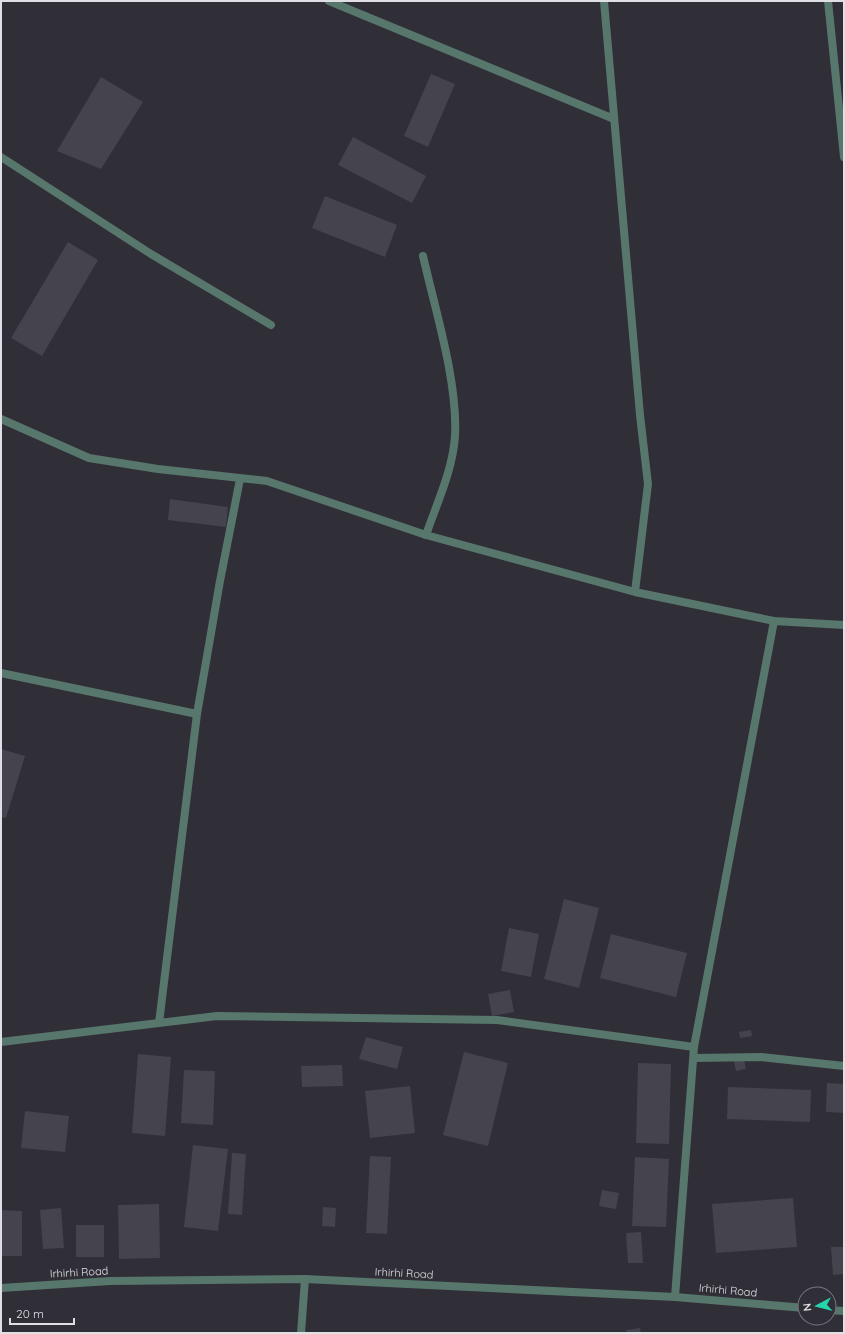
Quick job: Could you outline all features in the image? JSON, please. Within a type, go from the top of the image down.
[{"type":"street","points":[[328,1],[614,119]]},
{"type":"street","points":[[604,1],[640,416],[648,484],[635,592]]},
{"type":"street","points":[[828,1],[844,157]]},
{"type":"street","points":[[1,157],[151,254],[271,325]]},
{"type":"street","points":[[424,256],[449,370],[454,408],[455,436],[450,466],[426,535]]},
{"type":"street","points":[[1,419],[89,458],[158,469],[267,481],[426,535],[635,592],[774,621],[844,625]]},
{"type":"street","points":[[159,1023],[197,714],[220,581],[240,479]]},
{"type":"street","points":[[674,1297],[694,1047],[774,621]]},
{"type":"street","points":[[1,673],[197,714]]},
{"type":"street","points":[[1,1042],[217,1016],[497,1020],[694,1047]]},
{"type":"street","points":[[694,1058],[761,1057],[844,1066]]},
{"type":"street","points":[[301,1333],[304,1279]]},
{"type":"street","name":"Irhirhi Road","points":[[1,1288],[110,1281],[304,1279],[674,1297],[797,1307]]},
{"type":"building","points":[[431,74],[455,84],[428,147],[404,136]]},
{"type":"building","points":[[101,77],[143,102],[101,169],[57,151]]},
{"type":"building","points":[[353,137],[426,176],[412,203],[338,165]]},
{"type":"building","points":[[325,196],[397,225],[385,257],[312,228]]},
{"type":"building","points":[[68,242],[98,260],[42,356],[11,338]]},
{"type":"building","points":[[170,499],[228,507],[226,527],[168,520]]},
{"type":"building","points":[[1,749],[25,756],[6,818],[1,817]]},
{"type":"building","points":[[564,899],[599,908],[579,988],[544,979]]},
{"type":"building","points":[[509,928],[539,934],[531,977],[501,971]]},
{"type":"building","points":[[611,934],[687,953],[676,997],[600,978]]},
{"type":"building","points":[[510,990],[514,1012],[492,1016],[488,994]]},
{"type":"building","points":[[751,1030],[752,1036],[740,1038],[739,1032]]},
{"type":"building","points":[[366,1037],[403,1047],[397,1069],[359,1059]]},
{"type":"building","points":[[464,1052],[508,1063],[488,1146],[443,1135]]},
{"type":"building","points":[[138,1054],[171,1057],[165,1136],[132,1133]]},
{"type":"building","points":[[744,1059],[746,1069],[736,1071],[734,1061]]},
{"type":"building","points":[[638,1063],[671,1064],[669,1144],[636,1143]]},
{"type":"building","points":[[342,1065],[343,1086],[302,1087],[301,1066]]},
{"type":"building","points":[[184,1070],[215,1071],[213,1125],[181,1123]]},
{"type":"building","points":[[827,1083],[844,1084],[844,1113],[826,1112]]},
{"type":"building","points":[[410,1086],[415,1133],[370,1138],[365,1091]]},
{"type":"building","points":[[728,1087],[811,1090],[810,1122],[727,1119]]},
{"type":"building","points":[[25,1111],[69,1116],[65,1152],[21,1148]]},
{"type":"building","points":[[193,1145],[228,1149],[218,1231],[184,1227]]},
{"type":"building","points":[[232,1153],[246,1154],[242,1215],[228,1214]]},
{"type":"building","points":[[370,1156],[391,1157],[387,1234],[366,1233]]},
{"type":"building","points":[[635,1157],[669,1159],[666,1227],[632,1226]]},
{"type":"building","points":[[602,1190],[619,1193],[616,1209],[599,1206]]},
{"type":"building","points":[[793,1198],[797,1247],[716,1253],[712,1204]]},
{"type":"building","points":[[159,1204],[160,1258],[119,1259],[118,1205]]},
{"type":"building","points":[[323,1207],[336,1208],[335,1227],[322,1226]]},
{"type":"building","points":[[61,1208],[64,1248],[43,1249],[40,1210]]},
{"type":"building","points":[[1,1210],[22,1211],[22,1256],[1,1256]]},
{"type":"building","points":[[76,1225],[104,1225],[104,1257],[76,1257]]},
{"type":"building","points":[[641,1232],[643,1263],[628,1263],[626,1233]]},
{"type":"building","points":[[831,1247],[844,1247],[844,1274],[833,1275]]},
{"type":"building","points":[[640,1328],[641,1333],[627,1333],[626,1330]]}]
